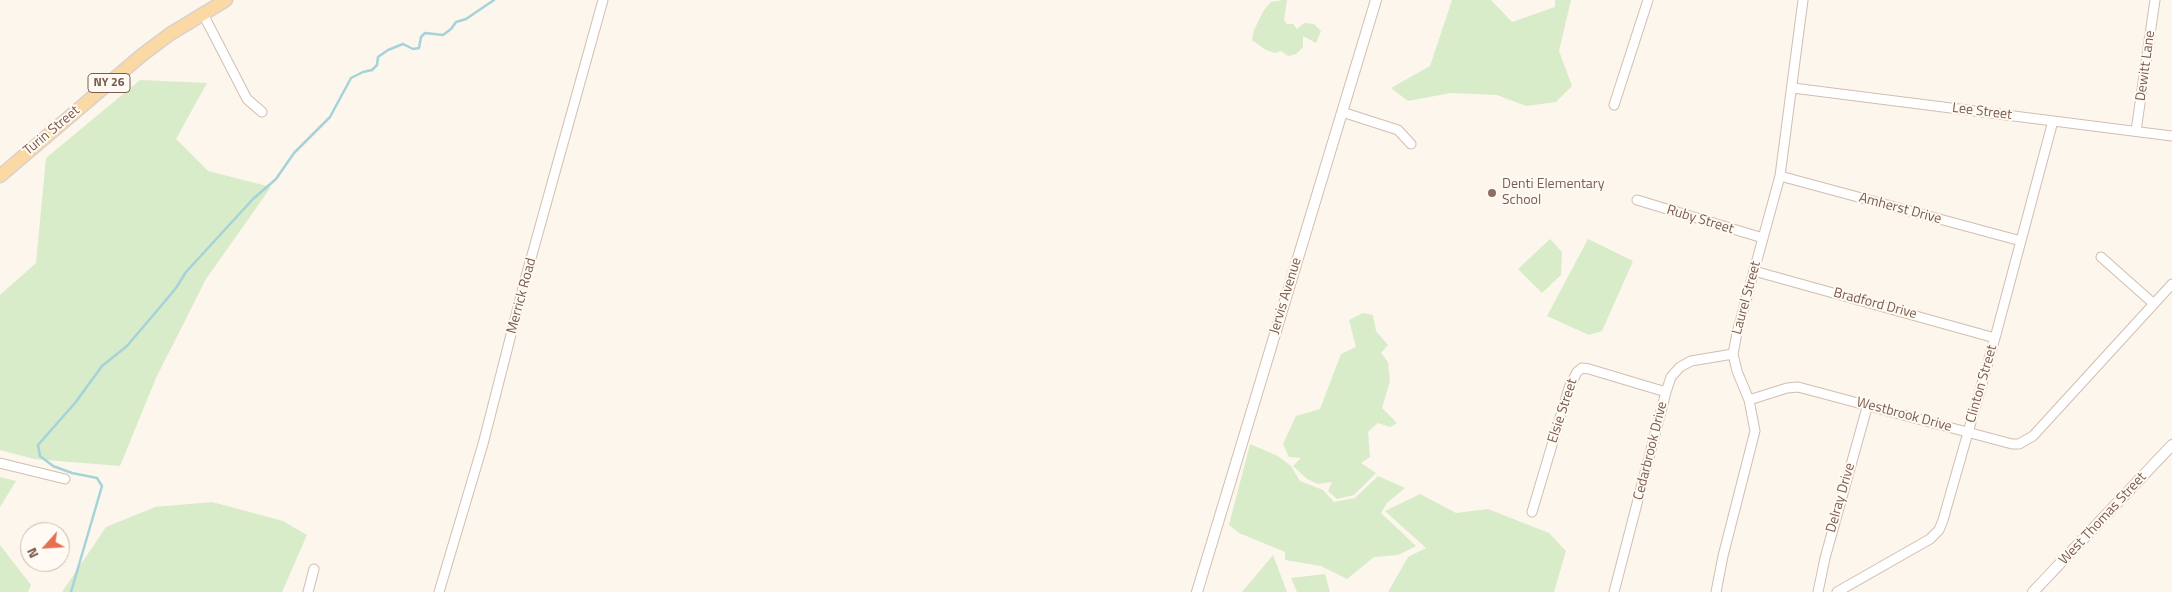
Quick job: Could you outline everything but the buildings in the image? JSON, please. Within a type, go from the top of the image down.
[{"type":"main road","name":"Turin Street","points":[[0,176],[142,55],[226,0]]},
{"type":"street","name":"Merrick Road","points":[[440,592],[483,444],[525,280],[603,0]]},
{"type":"street","name":"Jervis Avenue","points":[[1196,592],[1376,0]]},
{"type":"street","points":[[1614,105],[1648,0]]},
{"type":"street","name":"Laurel Street","points":[[1716,592],[1723,556],[1754,440],[1754,419],[1733,354],[1737,332],[1780,176],[1803,0]]},
{"type":"street","name":"Dewitt Lane","points":[[2136,132],[2154,0]]},
{"type":"street","points":[[203,14],[247,98],[262,112]]},
{"type":"street","name":"Lee Street","points":[[1793,88],[2172,136]]},
{"type":"street","points":[[1342,112],[1398,130],[1411,144]]},
{"type":"street","name":"Clinton Street","points":[[1837,592],[1930,539],[1939,530],[1944,520],[2053,121]]},
{"type":"street","name":"Amherst Drive","points":[[1780,176],[2021,241]]},
{"type":"street","name":"Ruby Street","points":[[1636,200],[1763,238]]},
{"type":"street","points":[[2101,257],[2154,304]]},
{"type":"street","name":"Bradford Drive","points":[[1754,271],[1995,338]]},
{"type":"street","name":"Westbrook Drive","points":[[1749,400],[1798,386],[2012,444],[2027,441],[2172,284]]},
{"type":"street","name":"Cedarbrook Drive","points":[[1614,592],[1671,377],[1680,367],[1699,359],[1733,354]]},
{"type":"street","name":"Elsie Street","points":[[1532,512],[1569,388],[1577,372],[1582,368],[1590,369],[1666,392]]},
{"type":"street","name":"Delray Drive","points":[[1818,592],[1825,558],[1868,404]]},
{"type":"street","name":"West Thomas Street","points":[[2033,592],[2172,445]]},
{"type":"street","points":[[0,463],[65,479]]},
{"type":"street","points":[[308,592],[314,569]]},
{"type":"green space","points":[[1287,0],[1284,20],[1287,24],[1293,24],[1297,29],[1304,23],[1314,24],[1321,31],[1316,43],[1303,36],[1303,47],[1296,54],[1288,56],[1281,51],[1275,53],[1266,50],[1252,40],[1254,30],[1264,10],[1271,2]]},
{"type":"green space","points":[[1452,0],[1491,0],[1512,22],[1555,7],[1555,0],[1571,0],[1559,51],[1572,86],[1556,102],[1526,106],[1497,95],[1451,93],[1408,101],[1391,88],[1430,66]]},
{"type":"green space","points":[[140,80],[207,83],[176,139],[208,171],[271,187],[206,279],[156,378],[120,466],[34,459],[0,450],[0,295],[36,263],[46,158]]},
{"type":"green space","points":[[1550,239],[1562,252],[1561,275],[1542,293],[1518,269]]},
{"type":"green space","points":[[1588,239],[1633,261],[1602,331],[1589,335],[1547,316]]},
{"type":"green space","points":[[1363,313],[1373,315],[1376,331],[1388,345],[1381,353],[1388,362],[1390,381],[1382,408],[1397,423],[1390,427],[1378,423],[1368,432],[1370,457],[1361,463],[1376,473],[1354,495],[1337,499],[1328,491],[1332,482],[1318,484],[1307,479],[1293,466],[1301,458],[1289,457],[1283,444],[1296,416],[1320,409],[1341,354],[1356,347],[1349,320]]},
{"type":"green space","points":[[1250,444],[1278,456],[1291,466],[1300,481],[1323,490],[1334,502],[1355,498],[1378,476],[1405,488],[1387,503],[1381,513],[1416,546],[1398,555],[1374,557],[1347,579],[1321,566],[1285,560],[1285,552],[1239,533],[1229,525]]},
{"type":"green space","points":[[0,477],[16,481],[0,507]]},
{"type":"green space","points":[[1420,494],[1456,513],[1488,509],[1549,533],[1566,551],[1554,592],[1388,592],[1408,557],[1426,548],[1385,511]]},
{"type":"green space","points":[[212,502],[283,521],[307,535],[282,592],[62,592],[106,527],[155,507]]},
{"type":"green space","points":[[0,545],[31,585],[28,592],[0,592]]},
{"type":"green space","points":[[1273,555],[1287,592],[1242,592]]},
{"type":"green space","points":[[1325,574],[1330,592],[1297,592],[1291,578]]},
{"type":"waterway","points":[[71,592],[102,486],[97,478],[72,473],[53,466],[40,456],[38,445],[75,403],[102,366],[127,346],[176,288],[186,272],[253,199],[276,179],[294,153],[330,117],[351,78],[372,70],[377,65],[378,57],[388,50],[403,44],[413,49],[419,48],[421,37],[425,33],[443,35],[456,22],[466,19],[494,0]]},
{"type":"place","name":"Denti Elementary School","points":[[1492,193]]}]
